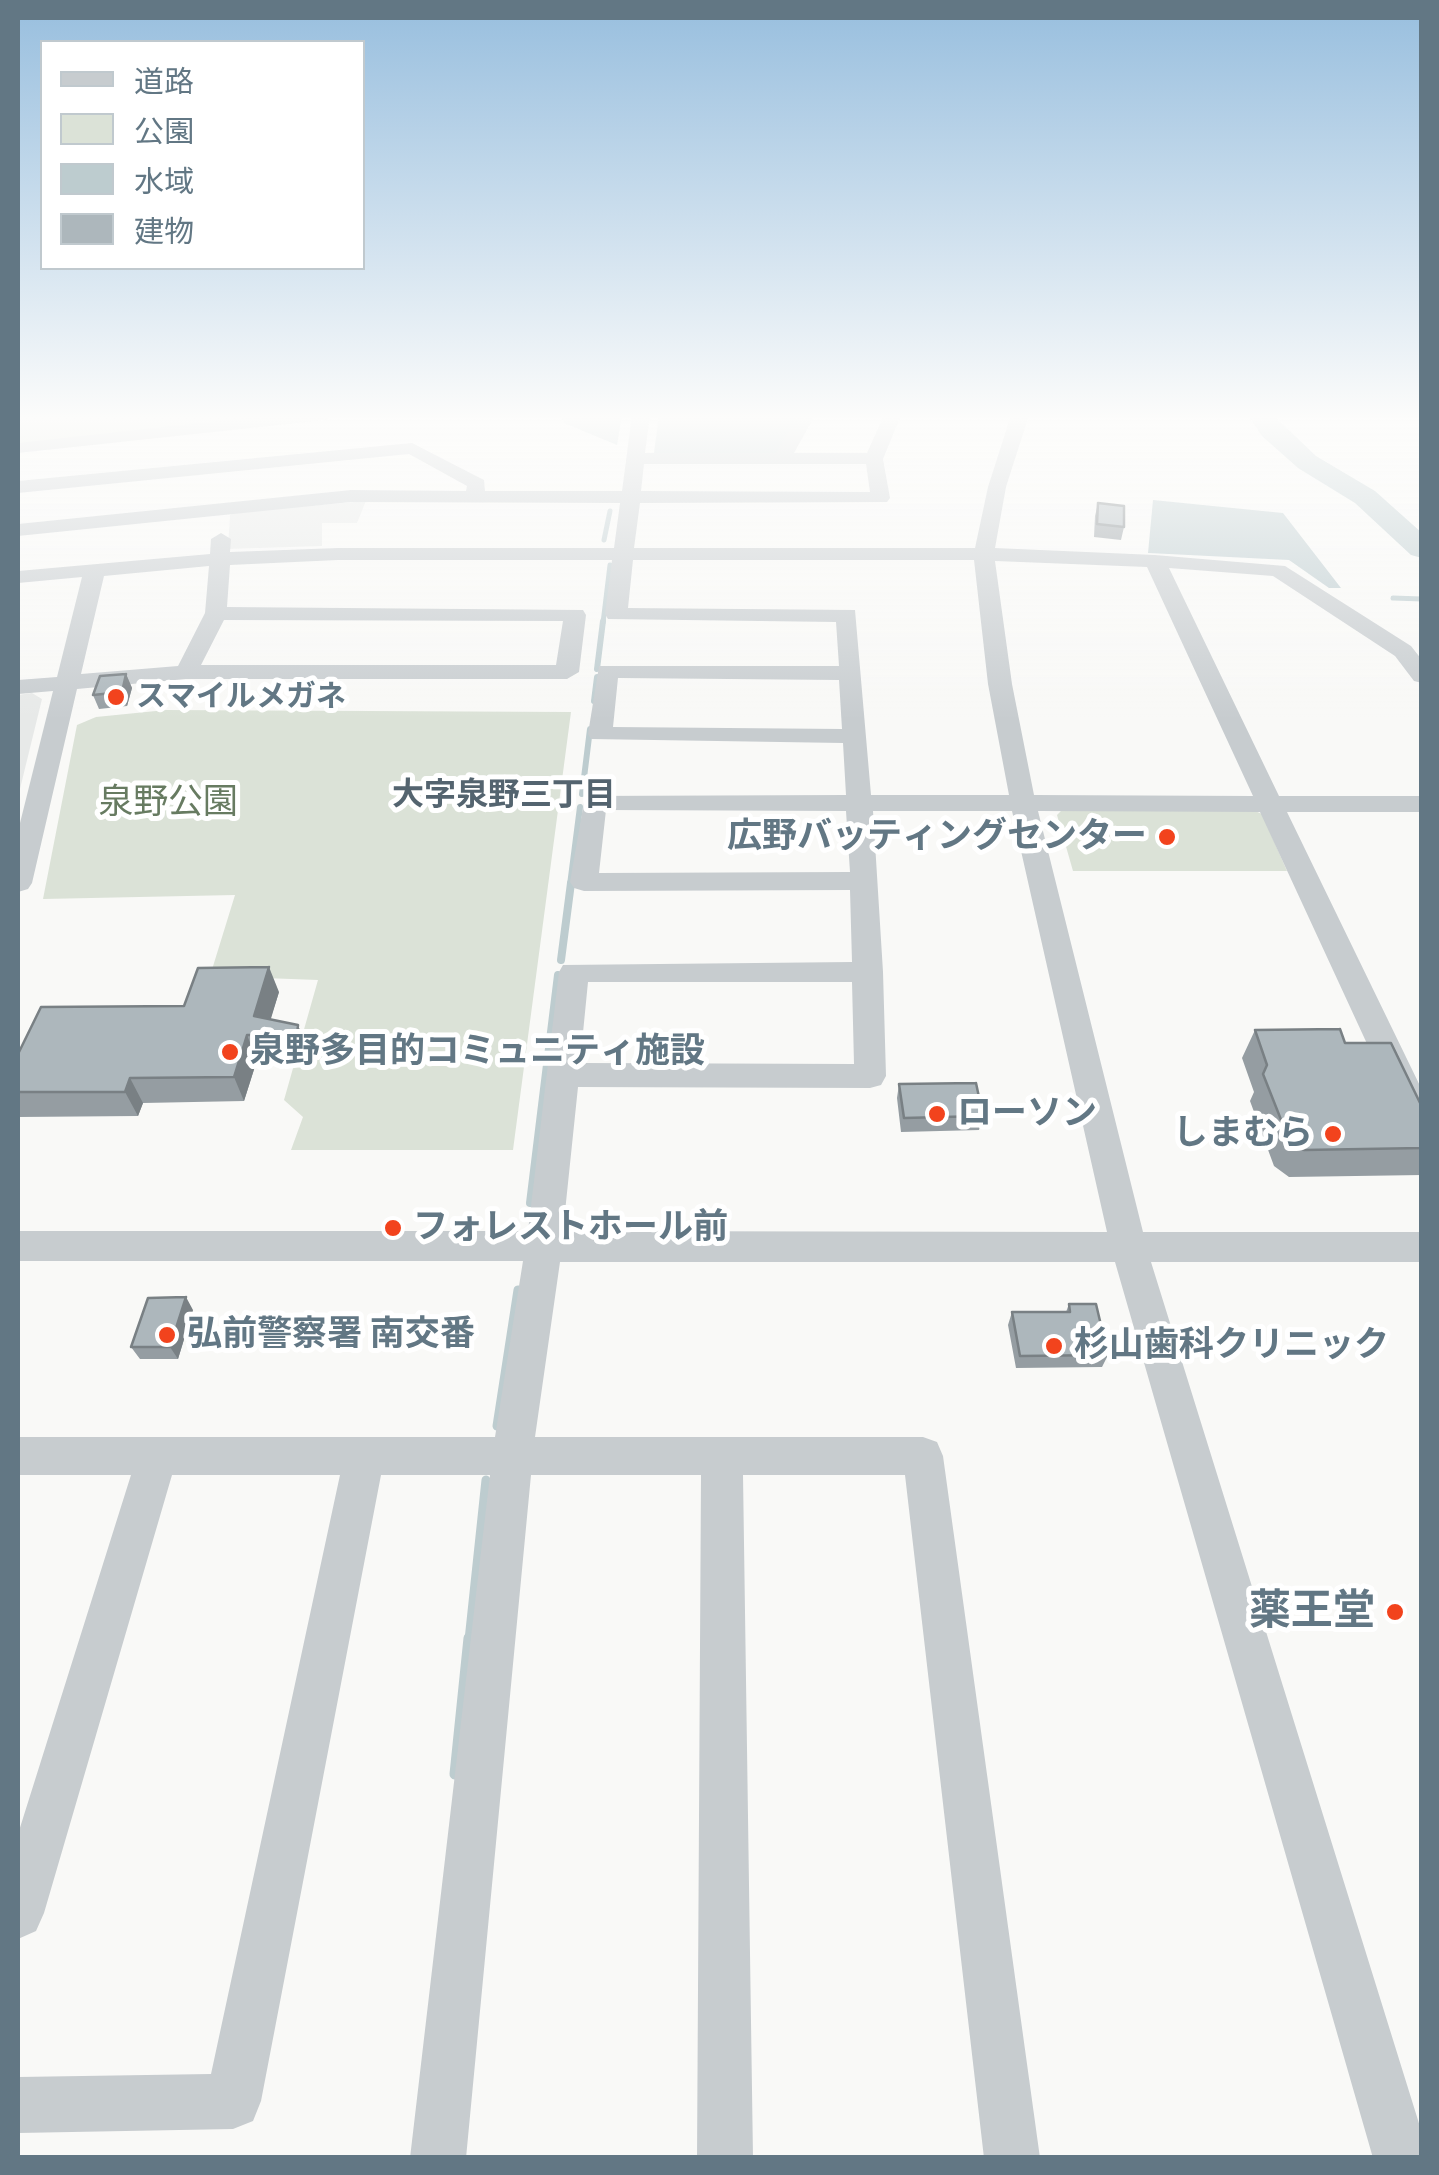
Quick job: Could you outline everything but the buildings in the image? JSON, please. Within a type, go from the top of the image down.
[{"type":"street","points":[[18,530],[171,516]]},
{"type":"street","points":[[186,672],[216,613],[222,516]]},
{"type":"street","points":[[562,1076],[870,1076],[864,882],[846,615],[616,614],[626,516]]},
{"type":"street","points":[[991,516],[984,554],[1000,684],[1023,803],[1130,1248],[1401,2158]]},
{"type":"street","points":[[18,577],[219,559],[338,554],[984,554],[1154,560],[1278,570],[1403,651],[1422,676]]},
{"type":"street","points":[[1154,560],[1422,1126]]},
{"type":"street","points":[[18,883],[95,570]]},
{"type":"street","points":[[18,687],[186,672],[567,672],[575,615],[216,613]]},
{"type":"street","points":[[851,673],[607,671],[600,734],[853,736]]},
{"type":"street","points":[[864,882],[584,882],[594,802],[1422,804]]},
{"type":"street","points":[[438,2158],[512,1458],[544,1245],[574,972],[868,972]]},
{"type":"street","points":[[18,1246],[1422,1247]]},
{"type":"street","points":[[18,1456],[923,1456],[1012,2158]]},
{"type":"street","points":[[18,1912],[156,1457]]},
{"type":"street","points":[[18,2105],[233,2102],[364,1458]]},
{"type":"street","points":[[722,1458],[725,2158]]},
{"type":"shaded area","points":[[230,516],[360,516],[357,523],[322,523],[322,546],[228,549]]},
{"type":"shaded area","points":[[32,693],[42,699],[18,797],[18,695]]},
{"type":"green space","name":"泉野公園","points":[[166,710],[571,712],[513,1150],[291,1150],[303,1117],[284,1100],[318,980],[210,976],[235,895],[43,899],[77,725],[96,717]]},
{"type":"green space","name":"広野バッティングセンター","points":[[1253,810],[1262,814],[1287,871],[1073,871],[1057,815],[1061,811]]},
{"type":"water","points":[[1151,516],[1286,516],[1341,588],[1329,588],[1289,560],[1148,553]]},
{"type":"waterway","points":[[604,540],[609,516]]},
{"type":"waterway","points":[[1386,516],[1422,549]]},
{"type":"waterway","points":[[603,623],[610,565]]},
{"type":"waterway","points":[[1393,598],[1422,599]]},
{"type":"waterway","points":[[597,669],[603,621]]},
{"type":"waterway","points":[[594,701],[597,677]]},
{"type":"waterway","points":[[582,794],[590,729]]},
{"type":"waterway","points":[[570,885],[580,807]]},
{"type":"waterway","points":[[561,960],[571,883]]},
{"type":"waterway","points":[[530,1203],[558,975]]},
{"type":"waterway","points":[[497,1426],[518,1290]]},
{"type":"waterway","points":[[469,1640],[486,1480]]},
{"type":"waterway","points":[[455,1774],[469,1638]]},
{"type":"place","name":"スマイルメガネ","points":[[116,697]]},
{"type":"place","name":"広野バッティングセンター","points":[[1167,837]]},
{"type":"place","name":"泉野多目的コミュニティ施設","points":[[230,1052]]},
{"type":"place","name":"ローソン","points":[[937,1114]]},
{"type":"place","name":"しまむら","points":[[1333,1134]]},
{"type":"place","name":"フォレストホール前","points":[[393,1228]]},
{"type":"place","name":"弘前警察署 南交番","points":[[167,1335]]},
{"type":"place","name":"杉山歯科クリニック","points":[[1054,1346]]},
{"type":"place","name":"薬王堂","points":[[1395,1612]]},
{"type":"district","name":"大字泉野三丁目","points":[[504,796]]}]
